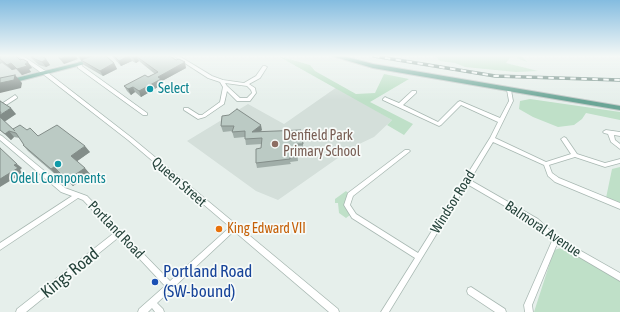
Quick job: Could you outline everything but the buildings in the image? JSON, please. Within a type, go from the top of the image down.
[{"type":"main road","points":[[0,84],[54,71]]},
{"type":"main road","points":[[399,71],[620,108]]},
{"type":"street","name":"Queen Street","points":[[41,71],[130,139],[233,228],[335,312]]},
{"type":"street","points":[[85,71],[145,114]]},
{"type":"street","points":[[200,71],[210,77],[222,81],[245,84],[252,87],[254,93],[245,101],[239,100],[225,87],[222,81]]},
{"type":"street","points":[[245,84],[258,77],[263,71]]},
{"type":"street","points":[[198,117],[222,103],[225,87]]},
{"type":"street","name":"Windsor Road","points":[[385,312],[492,139],[511,101],[509,90]]},
{"type":"street","points":[[400,105],[414,92]]},
{"type":"street","points":[[0,107],[16,97]]},
{"type":"street","points":[[385,99],[439,124],[460,104],[501,121]]},
{"type":"street","points":[[186,109],[204,121]]},
{"type":"street","points":[[620,134],[608,132],[613,141],[620,147]]},
{"type":"street","name":"Portland Road","points":[[0,137],[63,190],[85,198],[170,286]]},
{"type":"street","points":[[492,139],[546,164],[575,155],[605,165],[620,161]]},
{"type":"street","points":[[564,139],[575,155]]},
{"type":"street","points":[[407,151],[350,195],[347,205],[354,216],[419,257]]},
{"type":"street","points":[[546,164],[550,174],[557,180],[620,206]]},
{"type":"street","name":"Balmoral Avenue","points":[[466,181],[536,221],[556,240],[620,277]]},
{"type":"street","points":[[0,247],[78,195]]},
{"type":"street","points":[[142,312],[233,228]]},
{"type":"street","name":"Kings Road","points":[[20,312],[119,233]]},
{"type":"street","points":[[529,312],[528,305],[556,240]]},
{"type":"street","points":[[471,291],[502,312]]},
{"type":"street","points":[[152,303],[160,312]]},
{"type":"shaded area","points":[[0,71],[42,71],[0,82]]},
{"type":"shaded area","name":"Denfield Park Primary School","points":[[337,87],[392,120],[374,137],[355,146],[278,200],[256,191],[187,141],[248,104],[284,124]]},
{"type":"green space","points":[[304,71],[315,71],[356,94],[375,93],[384,74],[409,79],[370,102],[413,124],[404,135],[387,125],[392,120]]},
{"type":"green space","points":[[501,71],[538,71],[516,72]]},
{"type":"green space","points":[[530,99],[620,112],[620,120],[586,113],[582,119],[574,125],[558,127],[533,117],[519,109],[520,101]]},
{"type":"green space","points":[[620,167],[620,203],[606,198],[612,169]]},
{"type":"green space","points":[[346,191],[349,194],[345,207],[350,215],[346,218],[339,213],[338,203],[335,203],[335,199]]},
{"type":"green space","points":[[561,248],[571,252],[620,280],[620,312],[534,312],[554,250]]},
{"type":"railway","points":[[462,71],[495,76],[620,80]]},
{"type":"place","name":"Select","points":[[150,89]]},
{"type":"place","name":"Denfield Park Primary School","points":[[275,144]]},
{"type":"place","name":"Odell Components","points":[[58,164]]},
{"type":"place","name":"King Edward VII","points":[[219,229]]},
{"type":"place","name":"Portland Road (SW-bound)","points":[[155,282]]}]
